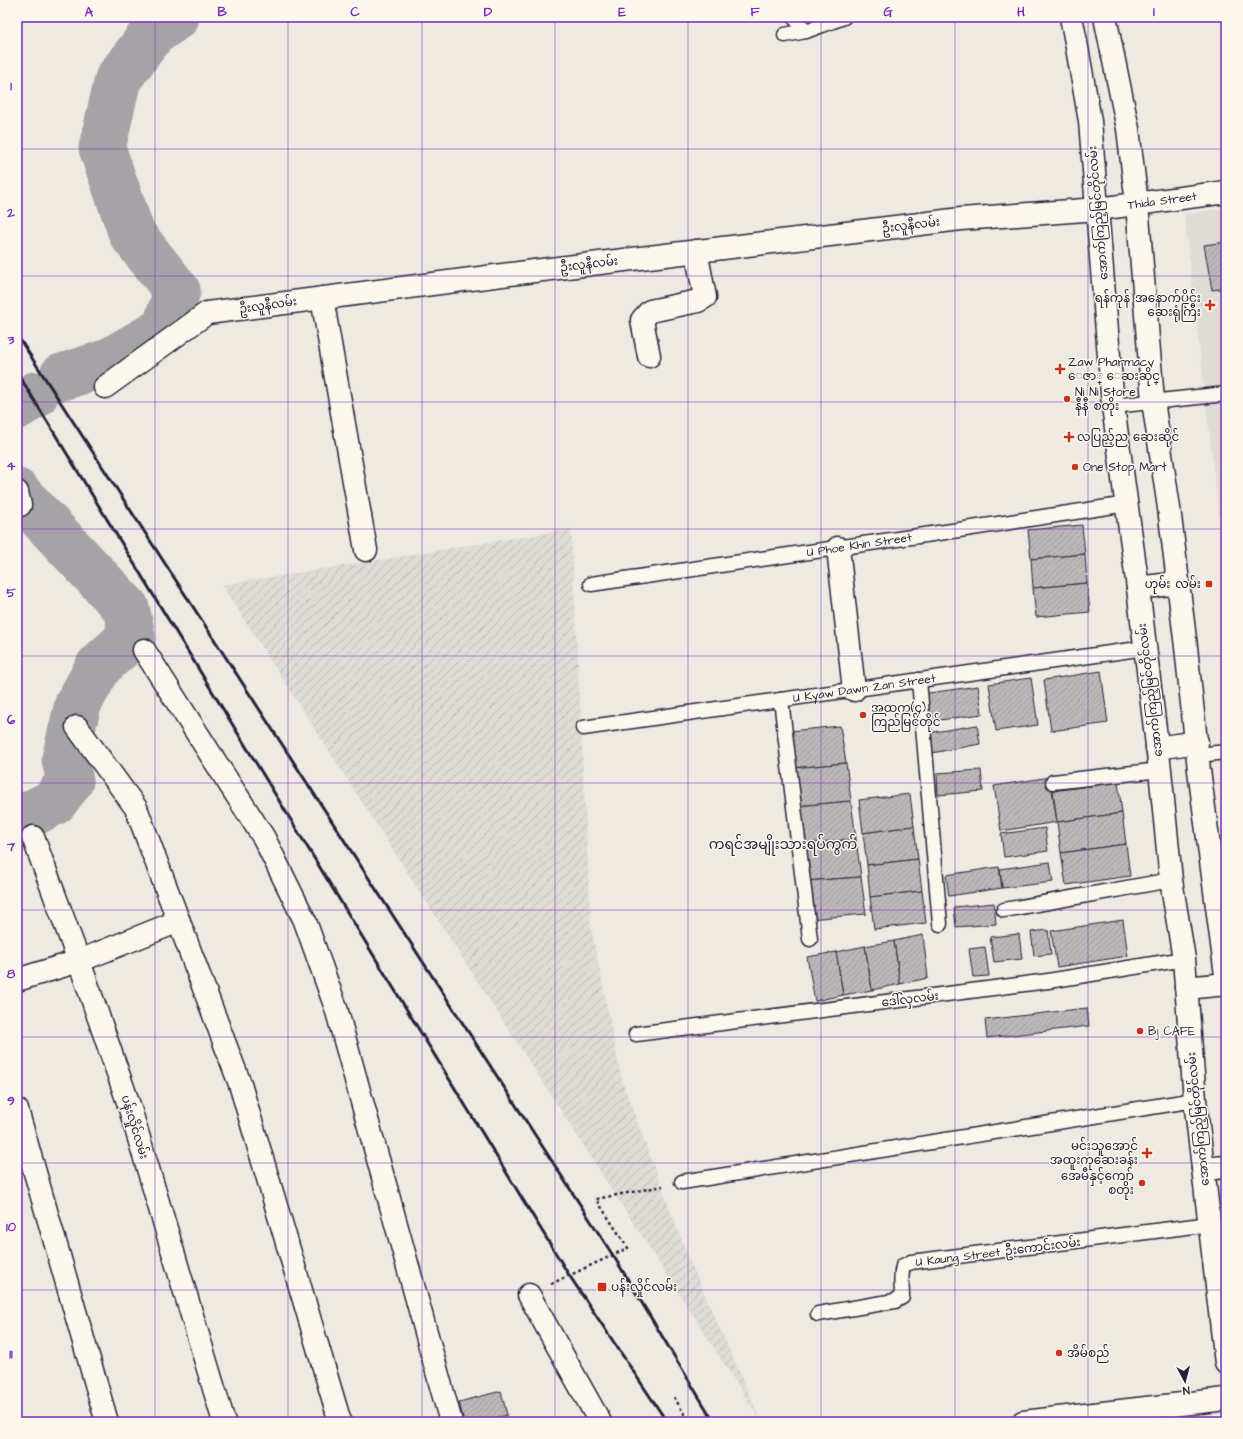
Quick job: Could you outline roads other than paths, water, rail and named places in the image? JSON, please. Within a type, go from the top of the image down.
[{"type":"street","name":"အောက်ကြည့်မြင်တိုင်လမ်း","points":[[1070,17],[1090,121],[1113,406],[1138,588],[1160,770],[1171,880],[1184,959],[1195,1100],[1226,1363]]},
{"type":"street","points":[[1105,17],[1128,129],[1137,204],[1153,402],[1169,508],[1198,749],[1199,770],[1226,975]]},
{"type":"street","name":"Thida Street","points":[[1098,209],[1226,192]]},
{"type":"street","name":"ဦးလူနီလမ်း","points":[[105,387],[206,313],[962,219],[1098,209]]},
{"type":"street","points":[[649,356],[642,320],[650,310],[698,301],[705,297],[696,251]]},
{"type":"street","points":[[322,298],[366,550]]},
{"type":"street","points":[[838,548],[854,690]]},
{"type":"street","points":[[1138,588],[1178,583]]},
{"type":"street","points":[[144,650],[264,838],[305,922],[336,1008],[451,1422]]},
{"type":"street","points":[[77,727],[136,808],[179,921],[240,1084],[340,1422]]},
{"type":"street","points":[[1157,748],[1198,749]]},
{"type":"street","name":"ပန်းလှိုင်လမ်း","points":[[33,837],[79,961],[128,1102],[224,1422]]},
{"type":"street","points":[[17,980],[79,961],[179,921]]},
{"type":"street","points":[[1186,988],[1226,984]]},
{"type":"street","points":[[17,1110],[107,1422]]},
{"type":"street","points":[[1203,1169],[1226,1167]]},
{"type":"street","points":[[529,1295],[600,1422]]},
{"type":"street","points":[[1023,1422],[1226,1399]]},
{"type":"lane","points":[[794,17],[806,31]]},
{"type":"lane","points":[[785,35],[806,31],[844,17]]},
{"type":"lane","points":[[1113,406],[1226,394]]},
{"type":"lane","name":"U Phoe Khin Street","points":[[591,584],[1127,504]]},
{"type":"lane","name":"U Kyaw Dawn Zan Street","points":[[583,728],[1145,648]]},
{"type":"lane","points":[[919,680],[940,924]]},
{"type":"lane","points":[[781,700],[810,939]]},
{"type":"lane","points":[[1198,749],[1226,752]]},
{"type":"lane","points":[[1053,782],[1160,770]]},
{"type":"lane","points":[[1004,910],[1171,880]]},
{"type":"lane","name":"ဒေါ်လှလမ်း","points":[[636,1034],[1048,981],[1184,959]]},
{"type":"lane","points":[[682,1182],[1195,1100]]},
{"type":"lane","name":"U Kaung Street ဦးကောင်းလမ်း","points":[[818,1314],[895,1301],[902,1297],[900,1275],[903,1266],[911,1262],[1210,1224]]},
{"type":"waterway","points":[[62,377],[106,363],[165,329],[177,291],[132,234],[102,148],[118,79],[153,33],[176,17]]},
{"type":"waterway","points":[[17,406],[35,395]]},
{"type":"waterway","points":[[17,492],[126,608],[132,636],[99,666],[78,704],[65,759],[70,781],[54,802],[17,821]]},
{"type":"railway","points":[[17,335],[616,1260],[714,1422]]},
{"type":"railway","points":[[17,372],[569,1275],[667,1422]]},
{"type":"place","name":"ရန်ကုန် အနောက်ပိုင်း ဆေးရုံကြီး","points":[[1210,305]]},
{"type":"place","name":"Zaw Pharmacy ေဇာ္ ေဆးဆိုင္","points":[[1060,369]]},
{"type":"place","name":"Ni Ni Store နီနီ စတိုး","points":[[1067,399]]},
{"type":"place","name":"လပြည့်ည ဆေးဆိုင်","points":[[1069,437]]},
{"type":"place","name":"One Stop Mart","points":[[1075,467]]},
{"type":"place","name":"ဟုမ်း လမ်း","points":[[1209,584]]},
{"type":"place","name":"အထက(၄) ကြည်မြင်တိုင်","points":[[863,715]]},
{"type":"place","name":"Bj CAFE","points":[[1140,1031]]},
{"type":"place","name":"မင်းသူအောင် အထူးကုဆေးခန်း","points":[[1147,1153]]},
{"type":"place","name":"အေမီနှင့်ကျော် စတိုး","points":[[1142,1183]]},
{"type":"place","name":"ပန်းလှိုင်လမ်း","points":[[602,1287]]},
{"type":"place","name":"အိမ်စည်","points":[[1059,1353]]},
{"type":"district","name":"ကရင်အမျိုးသားရပ်ကွက်","points":[[783,844]]}]
